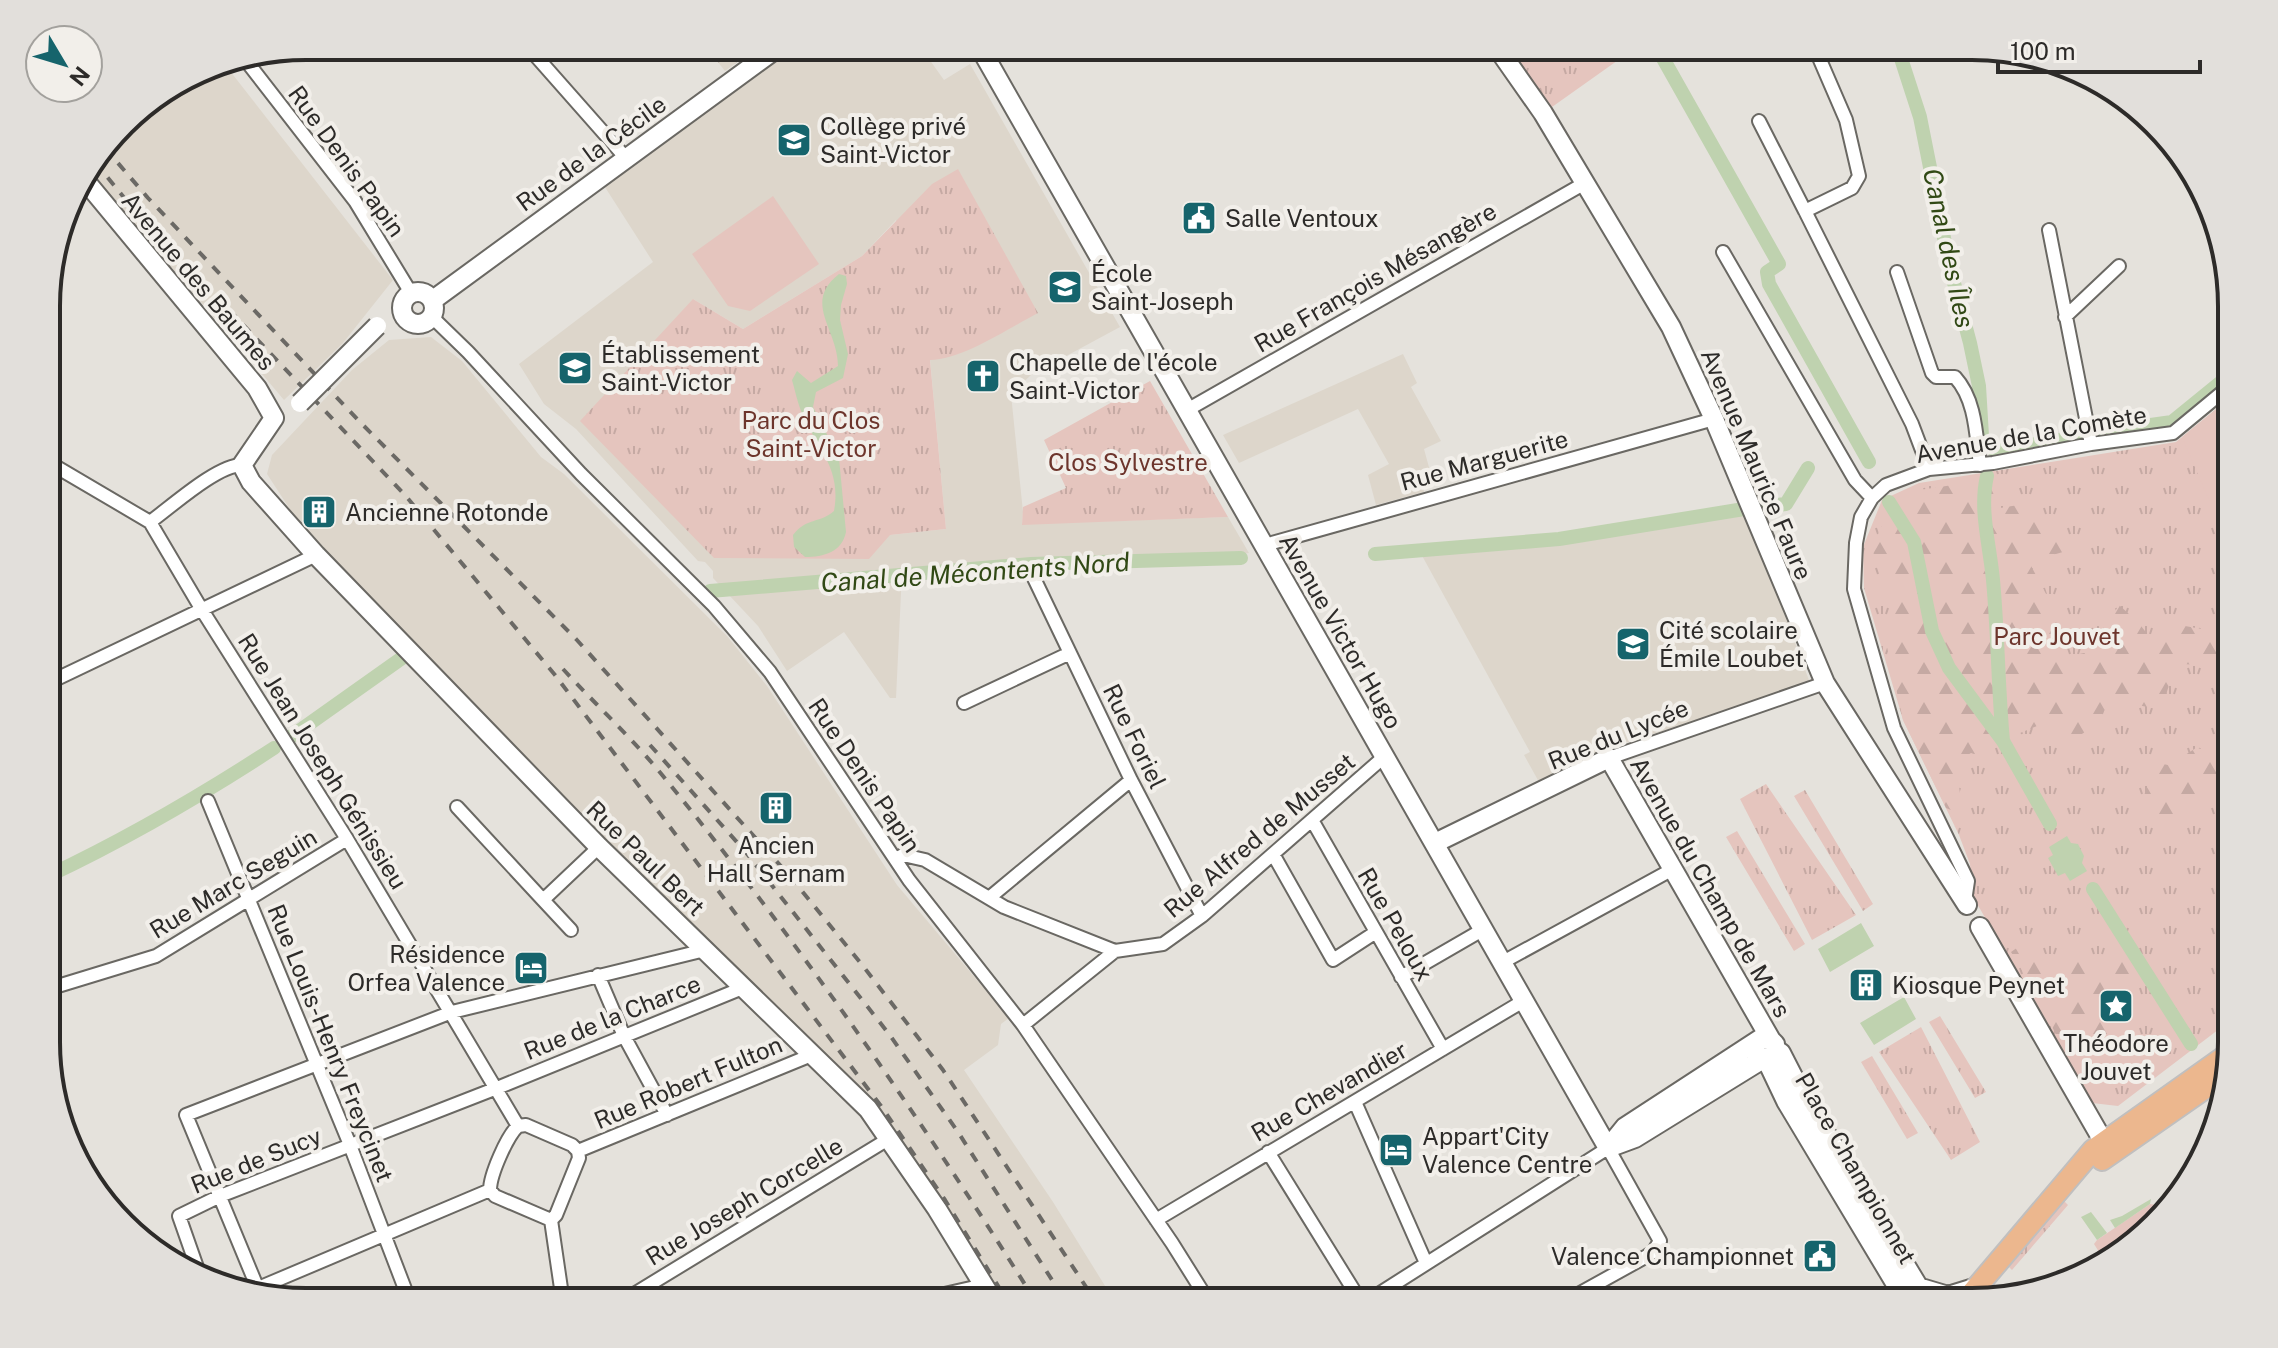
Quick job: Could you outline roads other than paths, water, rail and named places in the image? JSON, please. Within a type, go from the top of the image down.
[{"type":"main road","points":[[1977,1287],[2060,1189],[2138,1117],[2216,1062]]},
{"type":"main road","points":[[2107,1148],[2214,1081]]},
{"type":"street","name":"Avenue Maurice Faure","points":[[1506,60],[1543,113],[1671,327],[1714,419],[1825,683],[1966,903]]},
{"type":"street","points":[[1805,211],[1852,188],[1859,176],[1846,120],[1820,60]]},
{"type":"street","points":[[540,61],[625,157]]},
{"type":"street","name":"Rue de la Cécile","points":[[432,308],[625,157],[759,61]]},
{"type":"street","name":"Avenue Victor Hugo","points":[[991,61],[1660,1241],[1647,1256],[1591,1287]]},
{"type":"street","name":"Rue Denis Papin","points":[[253,66],[355,201],[411,293]]},
{"type":"street","points":[[1759,121],[1912,424],[1929,469]]},
{"type":"street","name":"Rue François Mésangère","points":[[1187,410],[1585,183]]},
{"type":"street","name":"Avenue des Baumes","points":[[91,187],[257,388],[274,418]]},
{"type":"street","points":[[2049,230],[2091,444]]},
{"type":"street","points":[[1723,252],[1855,480],[1872,498],[1861,517],[1858,530],[1854,589],[1894,728],[1968,881],[1966,903]]},
{"type":"street","points":[[2065,317],[2119,266]]},
{"type":"street","points":[[1897,272],[1932,373],[1936,377],[1955,377],[1964,387],[1974,417],[1980,465]]},
{"type":"street","points":[[423,292],[432,308],[421,324],[414,324],[404,317],[401,310],[403,300],[411,293],[423,292]]},
{"type":"street","name":"Rue Denis Papin","points":[[432,308],[461,344],[581,474],[714,606],[756,655],[909,880],[1023,1025],[1200,1287]]},
{"type":"street","points":[[150,522],[219,473],[242,465],[274,418],[300,403],[377,326],[401,310]]},
{"type":"street","name":"Avenue de la Comète","points":[[1872,498],[1886,485],[1929,469],[1980,465],[2091,444],[2173,433],[2217,397]]},
{"type":"street","name":"Rue Marguerite","points":[[1265,545],[1714,419]]},
{"type":"street","name":"Rue Paul Bert","points":[[242,465],[251,482],[316,555],[599,847],[868,1109],[890,1138],[986,1288]]},
{"type":"street","name":"Rue Jean Joseph Génissieu","points":[[60,469],[150,522],[347,839],[518,1126]]},
{"type":"street","points":[[60,677],[316,555]]},
{"type":"street","name":"Rue Foriel","points":[[1032,574],[1131,780],[1202,916]]},
{"type":"street","points":[[964,703],[1070,653]]},
{"type":"street","name":"Rue du Lycée","points":[[1435,843],[1609,758],[1825,683]]},
{"type":"street","name":"Rue Alfred de Musset","points":[[896,859],[903,855],[925,860],[1004,907],[1115,951],[1163,944],[1202,916],[1385,756]]},
{"type":"street","name":"Avenue du Champ de Mars","points":[[1609,758],[1673,869],[1766,1050]]},
{"type":"street","points":[[989,898],[1131,780]]},
{"type":"street","name":"Rue Louis-Henry Freycinet","points":[[208,801],[350,1146],[404,1288]]},
{"type":"street","points":[[457,807],[571,930]]},
{"type":"street","name":"Rue Peloux","points":[[1312,820],[1443,1049]]},
{"type":"street","name":"Rue Marc Seguin","points":[[60,985],[156,956],[347,839]]},
{"type":"street","points":[[543,900],[599,847]]},
{"type":"street","points":[[1273,854],[1333,960],[1376,932]]},
{"type":"street","points":[[1503,962],[1673,869]]},
{"type":"street","points":[[1980,927],[2107,1148]]},
{"type":"street","points":[[1401,977],[1484,929]]},
{"type":"street","points":[[254,1282],[186,1115],[452,1012],[705,950]]},
{"type":"street","points":[[1023,1025],[1115,951]]},
{"type":"street","points":[[598,975],[624,1036],[667,1115]]},
{"type":"street","name":"Rue de la Charce","points":[[497,1088],[745,987]]},
{"type":"street","name":"Rue Chevandier","points":[[1156,1220],[1525,1000]]},
{"type":"street","points":[[1387,1287],[1608,1148],[1625,1127],[1766,1050]]},
{"type":"street","name":"Place Championnet","points":[[1766,1050],[1781,1053],[1801,1092],[1919,1287]]},
{"type":"street","name":"Place Championnet","points":[[1766,1050],[1786,1101],[1898,1287]]},
{"type":"street","name":"Rue Robert Fulton","points":[[578,1151],[814,1054]]},
{"type":"street","name":"Rue de Sucy","points":[[195,1261],[179,1216],[220,1196],[497,1088]]},
{"type":"street","points":[[1355,1102],[1426,1263]]},
{"type":"street","points":[[2091,1120],[2112,1127],[2138,1117]]},
{"type":"street","points":[[267,1285],[490,1190],[500,1157],[512,1131],[518,1126],[526,1125],[572,1145],[578,1151],[579,1158],[556,1215],[551,1220]]},
{"type":"street","name":"Rue Joseph Corcelle","points":[[644,1288],[890,1138]]},
{"type":"street","points":[[1268,1152],[1355,1287]]},
{"type":"street","points":[[490,1190],[495,1196],[551,1220]]},
{"type":"street","points":[[551,1220],[561,1288]]},
{"type":"street","points":[[973,1288],[984,1285]]},
{"type":"waterway","points":[[1664,60],[1779,264],[1767,272],[1769,284],[1869,462]]},
{"type":"waterway","name":"Canal des Îles","points":[[1902,60],[1920,117],[1950,268],[1970,343],[1979,386],[1982,436]]},
{"type":"waterway","points":[[2101,432],[2172,422],[2217,385]]},
{"type":"waterway","points":[[1995,451],[2082,436]]},
{"type":"waterway","name":"Canal de Mécontents Nord","points":[[1759,507],[1786,504],[1808,468]]},
{"type":"waterway","name":"Canal des Îles","points":[[1987,476],[1985,515],[1995,600],[2003,741]]},
{"type":"waterway","points":[[1889,502],[1914,542],[1932,631],[1949,668],[2003,741],[2050,824]]},
{"type":"waterway","name":"Canal de Mécontents Nord","points":[[1375,554],[1559,539],[1744,509]]},
{"type":"waterway","name":"Canal de Mécontents Nord","points":[[710,591],[1031,564],[1241,558]]},
{"type":"waterway","name":"Canal de Mécontents Nord","points":[[292,736],[402,658]]},
{"type":"waterway","points":[[60,870],[163,816],[274,748]]},
{"type":"waterway","points":[[2093,889],[2191,1044]]},
{"type":"railway","points":[[111,155],[361,423],[576,639],[788,874],[943,1070],[1086,1288]]},
{"type":"railway","points":[[102,170],[135,211],[405,495],[555,675],[881,1106],[945,1200],[999,1288]]},
{"type":"railway","points":[[563,669],[651,762],[811,967],[904,1099],[1027,1288]]},
{"type":"railway","points":[[650,745],[744,850],[889,1034],[958,1132],[1057,1288]]},
{"type":"place","name":"Collège privé Saint-Victor","points":[[794,140]]},
{"type":"place","name":"Salle Ventoux","points":[[1199,218]]},
{"type":"place","name":"École Saint-Joseph","points":[[1065,287]]},
{"type":"place","name":"Établissement Saint-Victor","points":[[575,368]]},
{"type":"place","name":"Chapelle de l'école Saint-Victor","points":[[983,376]]},
{"type":"place","name":"Ancienne Rotonde","points":[[319,512]]},
{"type":"place","name":"Cité scolaire Émile Loubet","points":[[1633,644]]},
{"type":"place","name":"Ancien Hall Sernam","points":[[776,808]]},
{"type":"place","name":"Résidence Orfea Valence","points":[[531,968]]},
{"type":"place","name":"Kiosque Peynet","points":[[1866,985]]},
{"type":"place","name":"Théodore Jouvet","points":[[2116,1006]]},
{"type":"place","name":"Appart'City Valence Centre","points":[[1396,1150]]},
{"type":"place","name":"Valence Championnet","points":[[1820,1256]]},
{"type":"park label","name":"Parc du Clos Saint-Victor","points":[[811,434]]},
{"type":"park label","name":"Clos Sylvestre","points":[[1128,462]]},
{"type":"park label","name":"Parc Jouvet","points":[[2057,636]]}]
